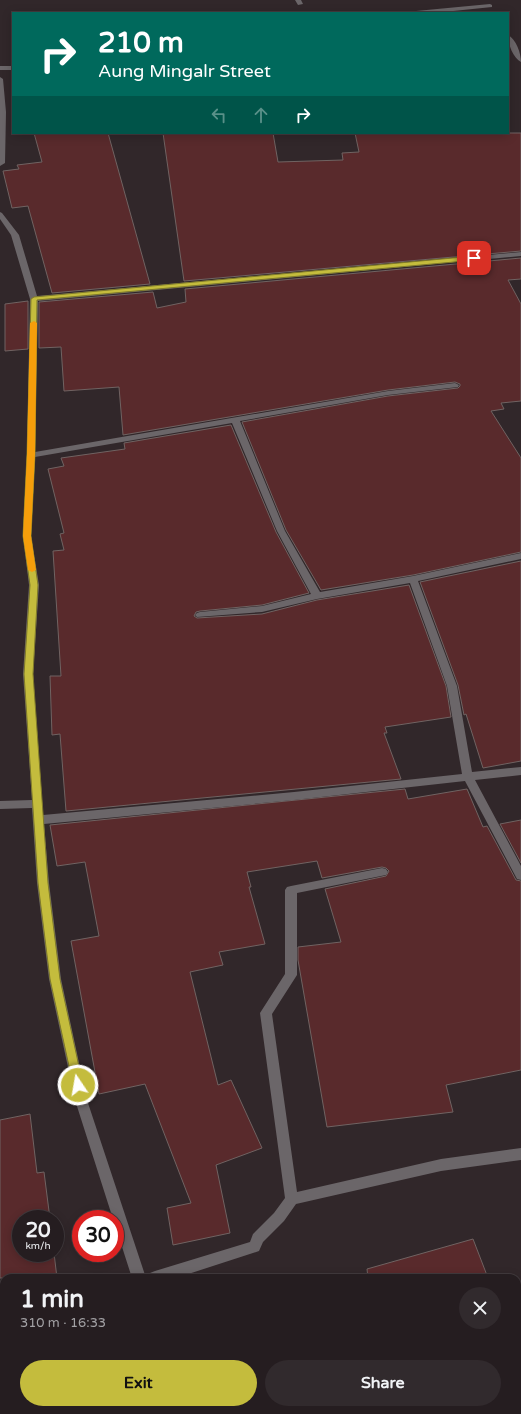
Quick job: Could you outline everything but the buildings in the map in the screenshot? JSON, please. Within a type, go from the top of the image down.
[{"type":"street","points":[[486,0],[493,12]]},
{"type":"street","points":[[427,12],[490,6]]},
{"type":"street","points":[[509,39],[521,60]]},
{"type":"street","points":[[0,68],[12,68]]},
{"type":"street","points":[[0,79],[6,111],[2,163],[0,164]]},
{"type":"street","points":[[0,214],[15,235],[34,299],[31,454],[27,536],[34,585],[28,674],[43,883],[55,979],[81,1100],[138,1274]]},
{"type":"street","points":[[34,299],[521,254]]},
{"type":"street","points":[[31,454],[388,393],[455,384]]},
{"type":"street","points":[[235,420],[281,531],[317,596]]},
{"type":"street","points":[[200,615],[262,609],[317,596],[413,579],[521,556]]},
{"type":"street","points":[[413,579],[452,686],[468,777],[521,876]]},
{"type":"street","points":[[39,820],[294,796],[521,771]]},
{"type":"street","points":[[0,805],[38,804]]},
{"type":"street","points":[[292,1199],[266,1013],[291,975],[291,890],[382,872]]},
{"type":"street","points":[[168,1274],[254,1247],[258,1238],[279,1217],[292,1199],[441,1165],[521,1154]]},
{"type":"slow traffic","points":[[32,570],[27,536],[31,454],[34,323]]},
{"type":"route","points":[[78,1085],[55,979],[43,883],[28,674],[34,585],[27,536],[31,454],[34,299],[474,258]]}]
